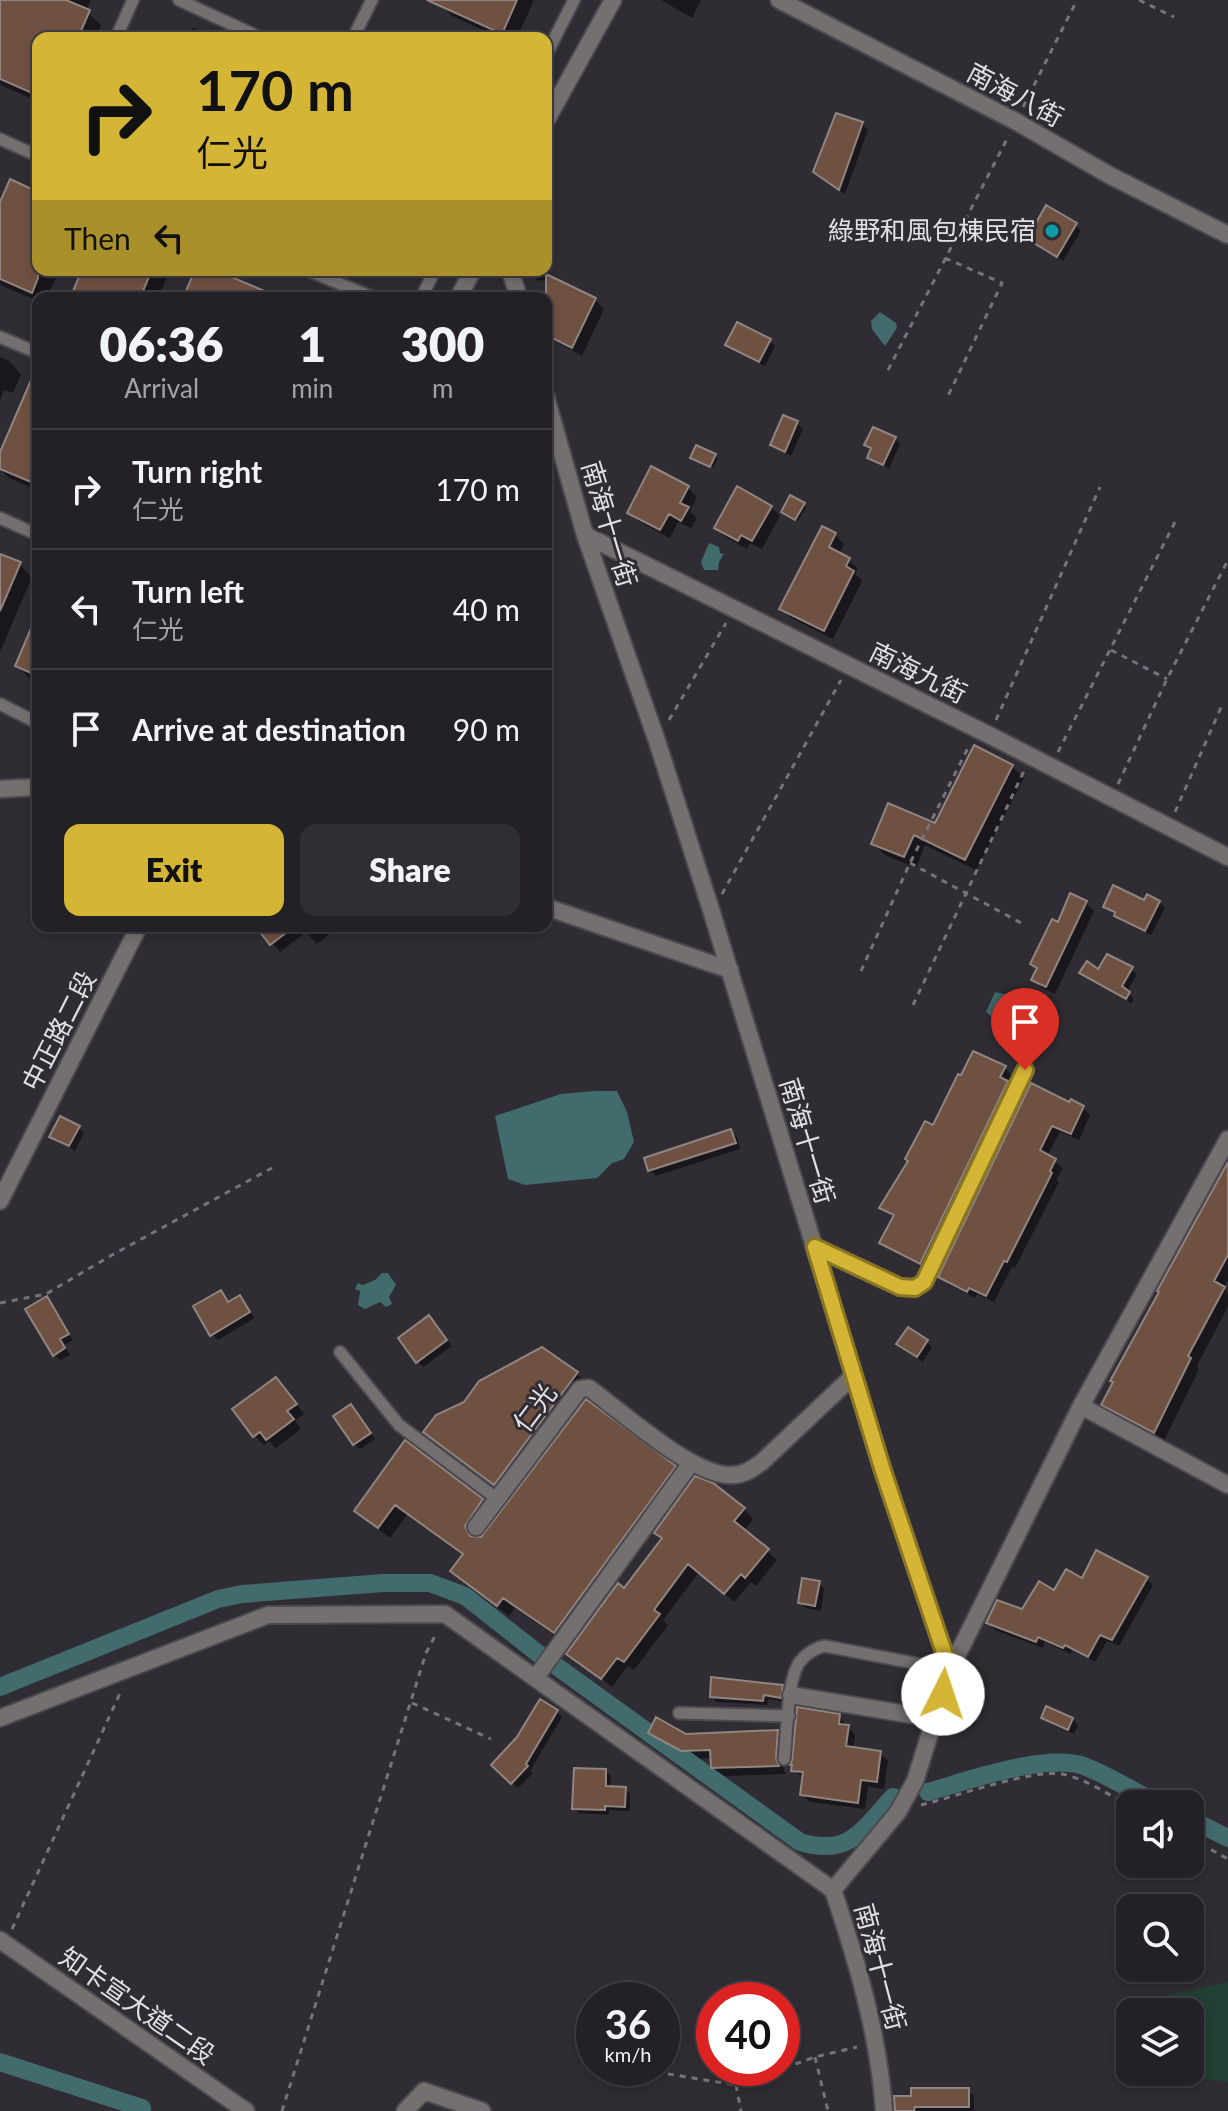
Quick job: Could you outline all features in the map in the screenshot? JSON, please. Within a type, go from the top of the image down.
[{"type":"street","points":[[552,110],[613,0]]},
{"type":"street","name":"南海八街","points":[[779,0],[1228,235]]},
{"type":"street","name":"南海十一街","points":[[552,418],[585,535],[657,741],[854,1375],[950,1670],[915,1781],[898,1812],[833,1890],[846,1927],[875,2040],[884,2111]]},
{"type":"street","name":"南海九街","points":[[585,535],[984,732],[1228,857]]},
{"type":"street","points":[[0,789],[32,787]]},
{"type":"street","points":[[552,909],[730,970]]},
{"type":"street","name":"中正路二段","points":[[0,1201],[136,932]]},
{"type":"street","points":[[815,1247],[900,1287],[915,1288],[924,1282],[1025,1070]]},
{"type":"street","points":[[950,1670],[1081,1406],[1228,1139]]},
{"type":"street","name":"仁光","points":[[476,1527],[580,1389],[589,1388],[691,1463],[726,1475],[745,1474],[762,1462],[854,1375]]},
{"type":"street","points":[[1081,1406],[1228,1485]]},
{"type":"street","points":[[536,1677],[691,1463]]},
{"type":"street","points":[[0,1718],[268,1615],[445,1614],[833,1890]]},
{"type":"street","points":[[791,1695],[936,1719]]},
{"type":"street","name":"知卡宣大道二段","points":[[3,1942],[246,2111]]},
{"type":"street","points":[[405,2111],[424,2091],[482,2111]]},
{"type":"lane","points":[[119,32],[133,0]]},
{"type":"lane","points":[[179,0],[248,32]]},
{"type":"lane","points":[[356,32],[372,0]]},
{"type":"lane","points":[[552,43],[574,0]]},
{"type":"lane","points":[[0,139],[32,153]]},
{"type":"lane","points":[[321,276],[360,292]]},
{"type":"lane","points":[[0,337],[32,350]]},
{"type":"lane","points":[[0,518],[32,532]]},
{"type":"lane","points":[[0,704],[32,720]]},
{"type":"lane","points":[[340,1352],[399,1425],[496,1498]]},
{"type":"lane","points":[[784,1759],[796,1669],[806,1655],[818,1647],[950,1670]]},
{"type":"lane","points":[[679,1713],[789,1716]]},
{"type":"path","points":[[888,370],[1077,0]]},
{"type":"path","points":[[1139,0],[1174,17]]},
{"type":"path","points":[[945,258],[1002,283],[946,400]]},
{"type":"path","points":[[861,971],[910,863],[984,732],[1100,487]]},
{"type":"path","points":[[1051,766],[1176,520]]},
{"type":"path","points":[[1111,798],[1228,560]]},
{"type":"path","points":[[657,741],[733,609]]},
{"type":"path","points":[[1111,650],[1167,679]]},
{"type":"path","points":[[712,913],[848,666]]},
{"type":"path","points":[[1168,826],[1223,703]]},
{"type":"path","points":[[913,1005],[1031,757]]},
{"type":"path","points":[[910,863],[1023,924]]},
{"type":"path","points":[[0,1303],[46,1294],[272,1168]]},
{"type":"path","points":[[282,2111],[426,1653],[445,1614]]},
{"type":"path","points":[[3,1942],[132,1667]]},
{"type":"path","points":[[412,1703],[491,1739]]},
{"type":"path","points":[[898,1812],[1042,1773],[1063,1774],[1116,1799]]},
{"type":"path","points":[[1204,1846],[1228,1859]]},
{"type":"path","points":[[800,2062],[860,2047],[875,2040]]},
{"type":"path","points":[[815,2057],[828,2111]]},
{"type":"path","points":[[736,2086],[741,2111]]},
{"type":"shaded area","points":[[880,312],[896,323],[897,328],[885,346],[872,329],[871,321]]},
{"type":"shaded area","points":[[709,543],[719,547],[720,553],[724,554],[718,570],[704,570],[701,562]]},
{"type":"shaded area","points":[[995,992],[1004,994],[1007,1000],[1002,1012],[993,1018],[986,1012]]},
{"type":"shaded area","points":[[617,1091],[627,1112],[634,1142],[624,1159],[612,1163],[597,1178],[525,1185],[508,1179],[495,1116],[561,1094]]},
{"type":"shaded area","points":[[382,1273],[388,1273],[396,1285],[389,1297],[392,1304],[386,1307],[380,1302],[365,1309],[358,1305],[360,1291],[355,1289],[358,1283],[363,1285],[375,1280]]},
{"type":"shaded area","points":[[1228,1982],[1228,2082],[1204,2079],[1204,1998],[1155,1998]]},
{"type":"building","points":[[0,0],[66,0],[90,10],[81,32],[32,32],[32,93],[0,79]]},
{"type":"building","points":[[427,0],[517,0],[503,32]]},
{"type":"building","points":[[836,113],[863,122],[839,190],[813,172]]},
{"type":"building","points":[[10,179],[32,189],[32,276],[38,278],[32,293],[0,279],[0,202]]},
{"type":"building","name":"綠野和風包棟民宿","points":[[1046,205],[1077,223],[1057,257],[1027,239]]},
{"type":"building","points":[[79,276],[149,276],[143,292],[73,292]]},
{"type":"building","points":[[192,276],[229,276],[267,292],[186,292]]},
{"type":"building","points":[[546,276],[550,276],[596,298],[572,348],[552,338],[552,292],[546,292]]},
{"type":"building","points":[[737,322],[771,339],[759,362],[725,345]]},
{"type":"building","points":[[32,378],[32,482],[0,469],[0,452]]},
{"type":"building","points":[[783,415],[798,421],[785,452],[770,445]]},
{"type":"building","points":[[873,427],[896,437],[883,465],[867,458],[871,448],[864,445]]},
{"type":"building","points":[[696,445],[716,454],[710,467],[690,458]]},
{"type":"building","points":[[651,466],[689,486],[680,503],[689,507],[681,521],[669,514],[660,530],[627,513]]},
{"type":"building","points":[[737,486],[772,506],[752,541],[741,535],[738,541],[714,528]]},
{"type":"building","points":[[790,495],[805,503],[795,520],[781,512]]},
{"type":"building","points":[[822,526],[836,533],[829,547],[850,558],[846,566],[854,571],[824,631],[779,609]]},
{"type":"building","points":[[0,554],[21,562],[0,611]]},
{"type":"building","points":[[32,626],[32,673],[15,666]]},
{"type":"building","points":[[974,745],[1013,765],[965,860],[914,835],[904,857],[871,844],[888,803],[935,823]]},
{"type":"building","points":[[1113,885],[1144,900],[1147,894],[1160,901],[1145,931],[1103,907]]},
{"type":"building","points":[[1070,893],[1087,901],[1046,987],[1031,980],[1037,968],[1030,964],[1052,919],[1058,922]]},
{"type":"building","points":[[260,932],[287,932],[270,945]]},
{"type":"building","points":[[1107,954],[1133,967],[1122,986],[1130,992],[1126,999],[1079,973],[1087,961],[1098,969]]},
{"type":"building","points":[[973,1051],[1006,1066],[1000,1077],[1008,1081],[920,1264],[879,1243],[894,1215],[879,1208],[908,1161],[905,1159],[925,1121],[933,1125]]},
{"type":"building","points":[[1031,1083],[1084,1106],[1071,1134],[1052,1126],[1040,1150],[1056,1159],[1050,1171],[1052,1173],[1007,1262],[1004,1261],[986,1296],[969,1288],[967,1292],[938,1277]]},
{"type":"building","points":[[60,1116],[80,1126],[69,1146],[49,1137]]},
{"type":"building","points":[[731,1129],[736,1143],[648,1171],[644,1158]]},
{"type":"building","points":[[1228,1162],[1228,1255],[1214,1281],[1225,1287],[1188,1356],[1191,1358],[1154,1433],[1101,1405],[1113,1382],[1110,1381],[1157,1291]]},
{"type":"building","points":[[221,1290],[228,1302],[240,1295],[250,1312],[210,1336],[193,1306]]},
{"type":"building","points":[[47,1296],[69,1334],[60,1339],[65,1348],[53,1356],[25,1309]]},
{"type":"building","points":[[429,1315],[447,1340],[416,1363],[398,1338]]},
{"type":"building","points":[[908,1327],[928,1340],[917,1357],[896,1344]]},
{"type":"building","points":[[542,1347],[578,1372],[494,1485],[423,1432],[436,1415],[464,1402],[479,1381]]},
{"type":"building","points":[[276,1377],[297,1404],[287,1411],[294,1419],[266,1440],[260,1432],[253,1437],[232,1409]]},
{"type":"building","points":[[586,1399],[676,1466],[554,1633],[503,1598],[497,1606],[450,1571],[463,1554],[395,1505],[378,1528],[354,1511],[405,1440],[483,1499],[465,1526],[470,1536],[481,1537]]},
{"type":"building","points":[[351,1404],[371,1433],[353,1445],[333,1416]]},
{"type":"building","points":[[695,1476],[713,1483],[745,1508],[734,1521],[769,1549],[745,1578],[741,1574],[724,1594],[688,1564],[654,1610],[660,1614],[624,1662],[617,1658],[601,1679],[566,1654],[618,1583],[624,1588],[662,1538],[654,1533]]},
{"type":"building","points":[[1096,1550],[1148,1577],[1112,1640],[1100,1635],[1088,1657],[1065,1645],[1063,1648],[1038,1637],[1036,1642],[986,1623],[997,1600],[1022,1609],[1039,1581],[1054,1590],[1066,1569],[1082,1578]]},
{"type":"building","points":[[802,1578],[820,1581],[815,1606],[798,1603]]},
{"type":"building","points":[[711,1677],[783,1685],[781,1698],[764,1695],[763,1701],[710,1697]]},
{"type":"building","points":[[540,1699],[558,1710],[526,1764],[528,1766],[511,1784],[491,1765],[517,1737]]},
{"type":"building","points":[[1046,1706],[1073,1718],[1068,1730],[1041,1718]]},
{"type":"building","points":[[797,1707],[840,1714],[839,1724],[849,1725],[846,1746],[881,1751],[877,1782],[861,1780],[858,1803],[800,1795],[803,1772],[791,1771],[790,1765]]},
{"type":"building","points":[[656,1717],[686,1734],[778,1730],[776,1758],[779,1766],[711,1768],[710,1750],[681,1751],[648,1733]]},
{"type":"building","points":[[574,1768],[606,1769],[606,1786],[626,1787],[625,1807],[572,1809]]},
{"type":"building","points":[[911,2088],[969,2088],[969,2107],[915,2107],[914,2111],[895,2111],[894,2096],[911,2096]]},
{"type":"waterway","points":[[0,1687],[218,1599],[242,1594],[383,1583],[430,1583],[465,1596],[540,1655]]},
{"type":"waterway","points":[[552,1663],[800,1842],[831,1846],[854,1838],[893,1797]]},
{"type":"waterway","points":[[928,1792],[1004,1770],[1046,1763],[1081,1765],[1133,1790]]},
{"type":"waterway","points":[[1204,1826],[1228,1838]]},
{"type":"waterway","points":[[0,2062],[142,2108]]},
{"type":"place","name":"綠野和風包棟民宿","points":[[1052,231]]},
{"type":"route","points":[[943,1694],[950,1670],[883,1471],[815,1247],[900,1287],[915,1288],[924,1282],[1025,1070]]}]
